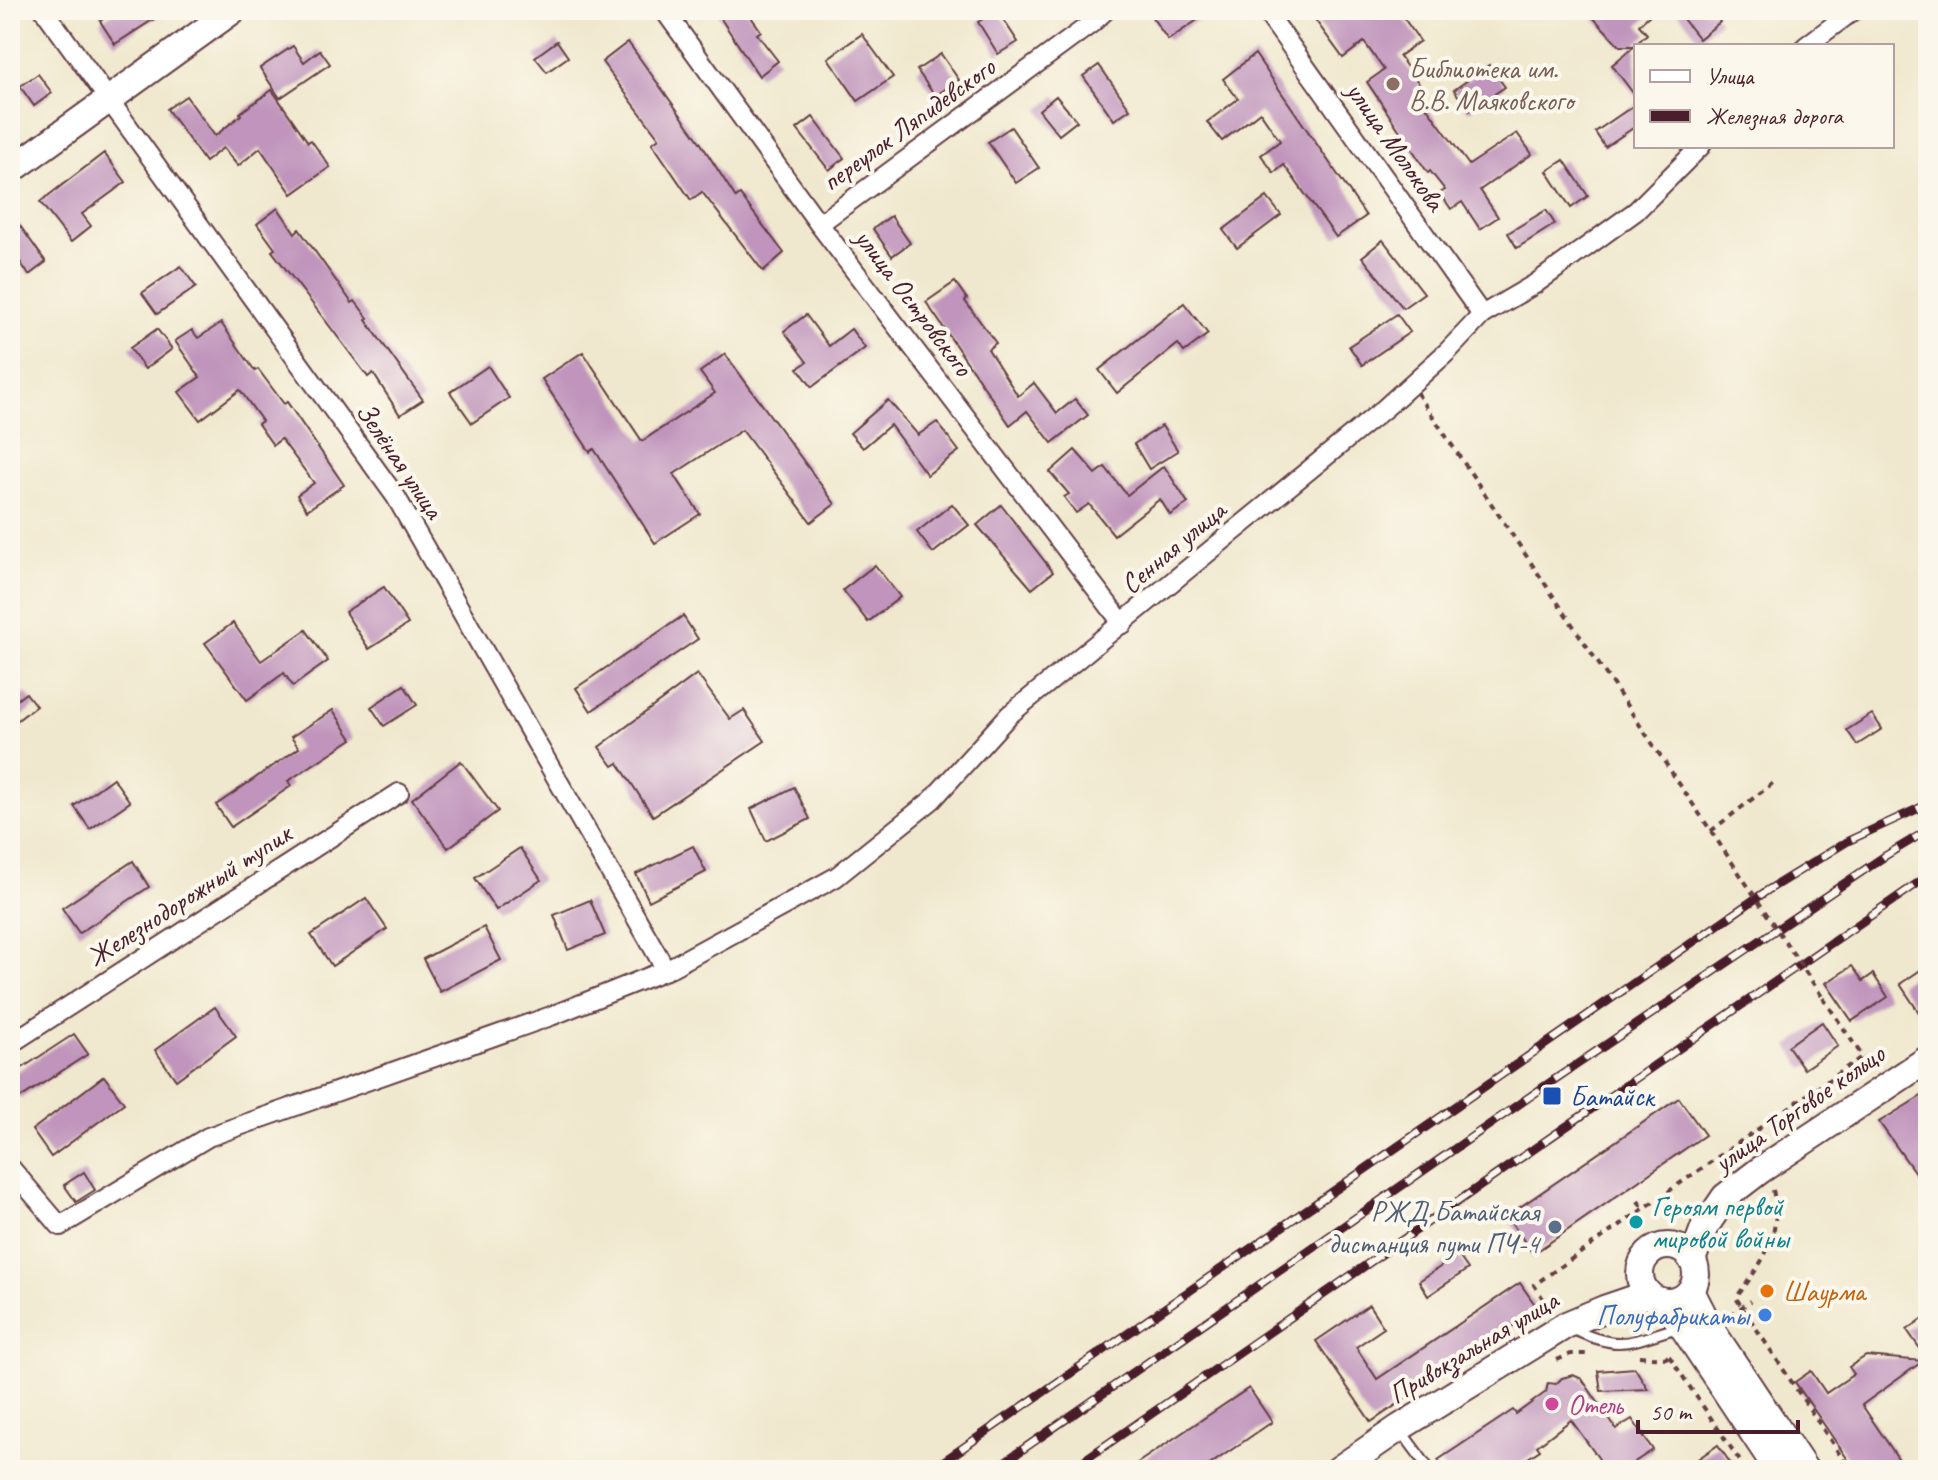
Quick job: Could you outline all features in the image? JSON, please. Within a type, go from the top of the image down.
[{"type":"street","name":"Зелёная улица","points":[[44,10],[396,497],[666,970]]},
{"type":"street","points":[[10,171],[233,10]]},
{"type":"street","name":"улица Островского","points":[[664,10],[819,224],[1123,624]]},
{"type":"street","name":"переулок Ляпидевского","points":[[819,224],[1106,10]]},
{"type":"street","name":"улица Молокова","points":[[1265,10],[1482,315]]},
{"type":"street","points":[[1809,44],[1854,10]]},
{"type":"street","name":"Сенная улица","points":[[10,1167],[60,1226],[208,1137],[551,1016],[666,970],[836,877],[932,800],[1009,715],[1385,408],[1447,352],[1482,315],[1535,284],[1636,211],[1699,148]]},
{"type":"street","name":"Железнодорожный тупик","points":[[10,1044],[399,793]]},
{"type":"street","name":"улица Торговое кольцо","points":[[1692,1260],[1704,1228],[1725,1197],[1928,1059]]},
{"type":"street","points":[[1657,1299],[1684,1298],[1691,1291],[1696,1279],[1692,1260],[1686,1252],[1672,1246],[1659,1247],[1650,1252],[1640,1267],[1640,1278],[1657,1299],[1695,1331],[1805,1470]]},
{"type":"street","points":[[1691,1291],[1695,1331],[1778,1470]]},
{"type":"street","name":"Привокзальная улица","points":[[1338,1470],[1399,1428],[1566,1325],[1604,1309],[1657,1299]]},
{"type":"lane","points":[[1566,1325],[1597,1340],[1619,1345],[1695,1331]]},
{"type":"lane","points":[[1399,1428],[1430,1470]]},
{"type":"path","points":[[1417,393],[1861,1053],[1534,1285]]},
{"type":"path","points":[[1711,831],[1773,783]]},
{"type":"path","points":[[1772,1186],[1777,1207],[1768,1254],[1736,1298],[1850,1470]]},
{"type":"path","points":[[1638,1201],[1643,1208]]},
{"type":"path","points":[[1630,1357],[1666,1358],[1695,1331],[1751,1301]]},
{"type":"path","points":[[1548,1364],[1571,1354],[1588,1353],[1599,1357]]},
{"type":"path","points":[[1669,1356],[1746,1470]]},
{"type":"building","points":[[117,10],[168,10],[115,44],[100,21]]},
{"type":"building","points":[[715,10],[746,10],[761,31],[757,34],[778,61],[759,76]]},
{"type":"building","points":[[997,10],[1018,42],[998,54],[978,22]]},
{"type":"building","points":[[1163,10],[1212,10],[1168,40],[1152,17]]},
{"type":"building","points":[[1308,10],[1398,10],[1420,41],[1399,56],[1420,85],[1414,90],[1469,165],[1517,133],[1532,154],[1480,190],[1498,217],[1480,229],[1462,202],[1451,209],[1440,193],[1445,190],[1430,171],[1428,173],[1367,82],[1384,70],[1364,42],[1343,58]]},
{"type":"building","points":[[1586,10],[1655,10],[1639,25],[1647,34],[1634,46],[1620,46]]},
{"type":"building","points":[[1676,10],[1711,10],[1720,22],[1699,39]]},
{"type":"building","points":[[862,34],[893,77],[858,101],[828,58]]},
{"type":"building","points":[[557,41],[568,57],[547,72],[535,57]]},
{"type":"building","points":[[628,42],[736,198],[740,195],[784,253],[763,271],[702,192],[691,200],[652,143],[659,138],[602,62]]},
{"type":"building","points":[[293,46],[304,62],[320,50],[330,64],[280,98],[260,68]]},
{"type":"building","points":[[1634,47],[1634,94],[1612,65]]},
{"type":"building","points":[[941,54],[959,80],[935,96],[917,70]]},
{"type":"building","points":[[1255,54],[1366,216],[1336,237],[1284,165],[1274,173],[1261,155],[1280,141],[1260,112],[1222,141],[1207,122],[1238,99],[1223,79]]},
{"type":"building","points":[[1099,65],[1130,109],[1114,120],[1083,76]]},
{"type":"building","points":[[1489,65],[1505,87],[1469,111],[1454,90]]},
{"type":"building","points":[[38,74],[52,93],[34,106],[20,86]]},
{"type":"building","points":[[272,90],[308,142],[311,140],[330,167],[292,194],[260,148],[238,166],[223,148],[205,162],[167,109],[186,96],[215,136]]},
{"type":"building","points":[[1056,96],[1077,121],[1059,135],[1039,110]]},
{"type":"building","points":[[1634,105],[1634,127],[1605,147],[1595,132]]},
{"type":"building","points":[[813,117],[844,158],[829,170],[797,129]]},
{"type":"building","points":[[1011,127],[1039,168],[1016,183],[988,142]]},
{"type":"building","points":[[104,153],[126,182],[82,214],[91,226],[71,242],[40,202]]},
{"type":"building","points":[[1564,160],[1588,196],[1571,208],[1547,171]]},
{"type":"building","points":[[1267,197],[1281,215],[1237,248],[1223,230]]},
{"type":"building","points":[[278,208],[295,233],[299,229],[352,303],[355,301],[368,318],[366,320],[423,400],[400,415],[373,373],[368,377],[272,251],[275,249],[257,224]]},
{"type":"building","points":[[1546,210],[1555,224],[1517,248],[1508,233]]},
{"type":"building","points":[[10,212],[46,262],[29,275],[10,247]]},
{"type":"building","points":[[891,216],[910,243],[892,256],[873,229]]},
{"type":"building","points":[[1383,240],[1424,293],[1403,308],[1362,257]]},
{"type":"building","points":[[181,266],[196,287],[157,314],[142,293]]},
{"type":"building","points":[[955,282],[996,343],[988,349],[1018,396],[1034,383],[1057,413],[1075,399],[1088,415],[1052,443],[1027,411],[1010,425],[926,302]]},
{"type":"building","points":[[1184,303],[1208,334],[1184,352],[1178,344],[1117,393],[1099,370]]},
{"type":"building","points":[[1397,314],[1410,332],[1362,365],[1349,346]]},
{"type":"building","points":[[806,315],[829,346],[851,329],[865,348],[812,387],[798,368],[807,362],[784,331]]},
{"type":"building","points":[[221,323],[255,371],[258,369],[284,404],[287,402],[344,485],[307,510],[297,495],[314,483],[281,439],[273,445],[258,424],[262,421],[240,390],[200,420],[179,392],[200,377],[175,341],[192,330],[198,338]]},
{"type":"building","points":[[157,329],[172,349],[145,369],[130,348]]},
{"type":"building","points":[[583,352],[642,441],[715,393],[700,372],[725,354],[835,504],[811,522],[742,430],[674,474],[700,514],[655,543],[594,449],[590,452],[542,379]]},
{"type":"building","points":[[488,366],[509,398],[472,423],[450,392]]},
{"type":"building","points":[[888,400],[918,435],[937,422],[959,451],[927,475],[890,425],[863,448],[850,433]]},
{"type":"building","points":[[1162,426],[1178,451],[1149,469],[1134,444]]},
{"type":"building","points":[[1075,450],[1096,474],[1105,467],[1127,495],[1164,466],[1188,503],[1170,515],[1160,499],[1114,535],[1089,504],[1076,513],[1064,497],[1069,494],[1050,472]]},
{"type":"building","points":[[952,504],[969,525],[933,553],[917,532]]},
{"type":"building","points":[[1001,505],[1053,572],[1032,589],[977,525]]},
{"type":"building","points":[[875,565],[900,597],[868,622],[843,590]]},
{"type":"building","points":[[384,587],[408,624],[369,649],[345,612]]},
{"type":"building","points":[[683,616],[698,639],[591,711],[576,688]]},
{"type":"building","points":[[233,623],[261,661],[306,630],[328,661],[293,686],[284,673],[247,700],[205,643]]},
{"type":"building","points":[[697,674],[730,719],[744,710],[765,741],[653,816],[618,763],[613,766],[599,747]]},
{"type":"building","points":[[404,685],[417,705],[384,726],[371,707]]},
{"type":"building","points":[[26,693],[36,706],[10,726],[10,705]]},
{"type":"building","points":[[333,710],[352,739],[288,781],[291,786],[231,827],[216,805],[299,748],[291,737]]},
{"type":"building","points":[[1872,714],[1882,729],[1857,745],[1847,730]]},
{"type":"building","points":[[461,761],[498,811],[448,848],[412,799]]},
{"type":"building","points":[[113,778],[130,802],[90,829],[74,806]]},
{"type":"building","points":[[794,787],[810,819],[766,841],[751,809]]},
{"type":"building","points":[[693,846],[706,872],[649,901],[636,874]]},
{"type":"building","points":[[520,848],[541,880],[496,910],[475,878]]},
{"type":"building","points":[[133,861],[149,887],[79,933],[62,908]]},
{"type":"building","points":[[366,898],[387,929],[332,966],[311,935]]},
{"type":"building","points":[[590,900],[605,935],[568,950],[554,915]]},
{"type":"building","points":[[484,927],[501,960],[440,992],[423,959]]},
{"type":"building","points":[[1928,965],[1928,1026],[1900,984]]},
{"type":"building","points":[[1852,966],[1863,981],[1873,974],[1888,997],[1852,1021],[1826,983]]},
{"type":"building","points":[[215,1007],[236,1036],[176,1080],[155,1050]]},
{"type":"building","points":[[1822,1022],[1838,1046],[1804,1069],[1788,1046]]},
{"type":"building","points":[[74,1034],[88,1054],[20,1098],[10,1083],[10,1076]]},
{"type":"building","points":[[104,1076],[124,1103],[51,1157],[32,1130]]},
{"type":"building","points":[[1928,1092],[1928,1191],[1879,1122]]},
{"type":"building","name":"Батайск","points":[[1679,1098],[1705,1135],[1533,1254],[1507,1216]]},
{"type":"building","points":[[84,1172],[95,1190],[76,1202],[64,1185]]},
{"type":"building","points":[[1458,1255],[1468,1269],[1428,1296],[1419,1281]]},
{"type":"building","points":[[1520,1283],[1538,1309],[1371,1422],[1316,1341],[1369,1305],[1384,1328],[1356,1347],[1377,1379]]},
{"type":"building","points":[[1928,1315],[1928,1360],[1907,1330]]},
{"type":"building","points":[[1866,1356],[1923,1361],[1862,1405],[1906,1470],[1855,1470],[1795,1382],[1811,1371],[1826,1393],[1854,1374],[1849,1367]]},
{"type":"building","points":[[1635,1368],[1648,1389],[1601,1391],[1598,1371]]},
{"type":"building","points":[[1573,1375],[1582,1379],[1616,1429],[1632,1419],[1653,1450],[1622,1470],[1607,1470],[1571,1420],[1537,1446],[1540,1450],[1510,1470],[1445,1470],[1438,1460],[1513,1410],[1516,1414],[1546,1392],[1548,1383],[1556,1384],[1562,1378]]},
{"type":"building","points":[[1249,1388],[1272,1422],[1202,1470],[1127,1470]]},
{"type":"building","points":[[1718,1445],[1735,1470],[1682,1470]]},
{"type":"railway","points":[[931,1470],[1768,890],[1848,841],[1928,804]]},
{"type":"railway","points":[[993,1470],[1545,1086],[1928,830]]},
{"type":"railway","points":[[1070,1470],[1928,876]]},
{"type":"place","name":"Библиотека им. В.В. Маяковского","points":[[1393,84]]},
{"type":"place","name":"Батайск","points":[[1552,1096]]},
{"type":"place","name":"Героям первой мировой войны","points":[[1636,1222]]},
{"type":"place","name":"РЖД Батайская дистанция пути ПЧ-4","points":[[1555,1227]]},
{"type":"place","name":"Шаурма","points":[[1767,1291]]},
{"type":"place","name":"Полуфабрикаты","points":[[1765,1315]]},
{"type":"place","name":"Отель","points":[[1552,1404]]}]
